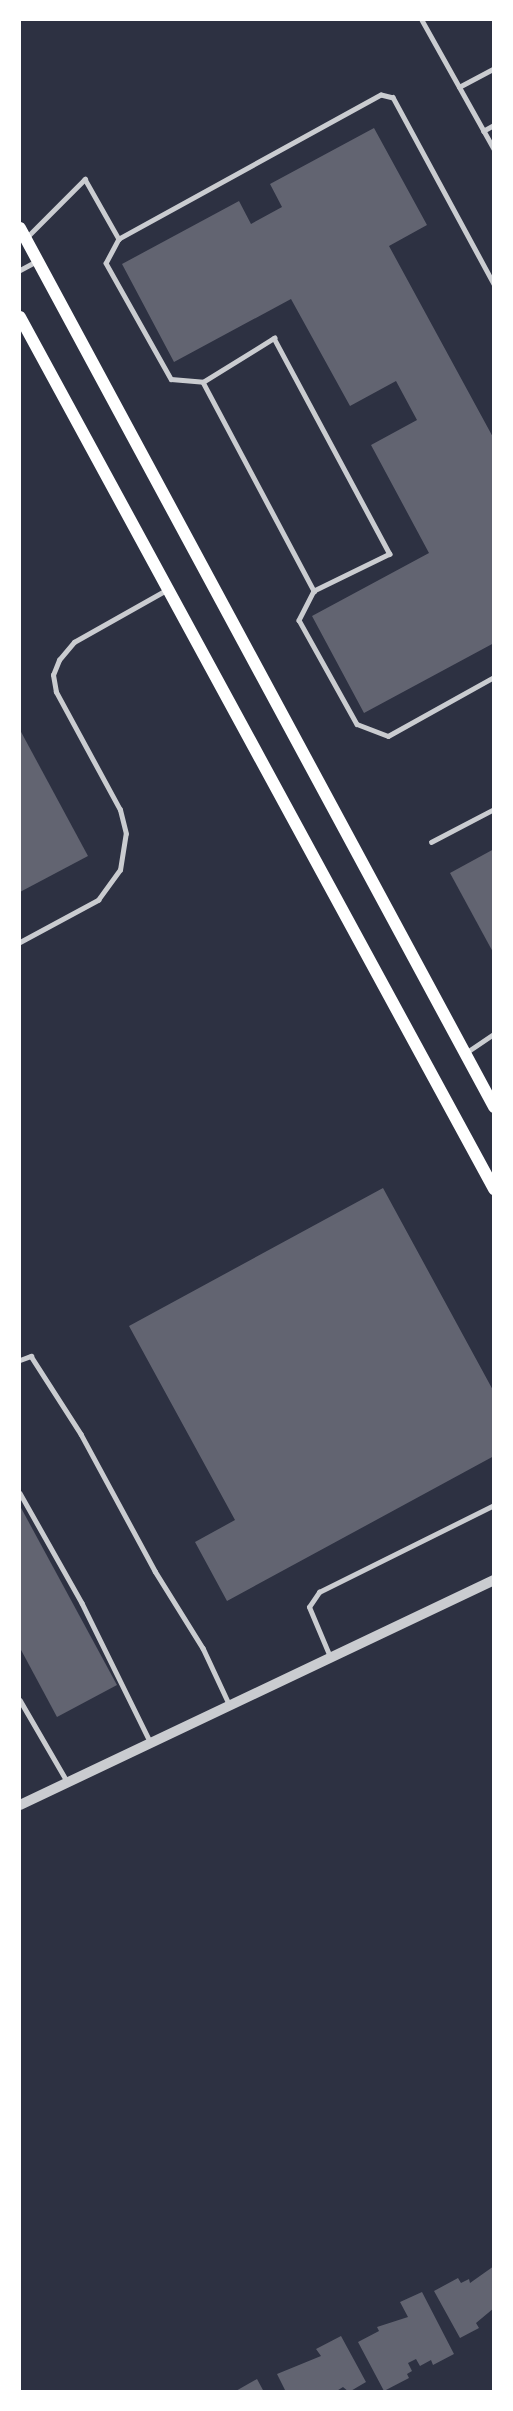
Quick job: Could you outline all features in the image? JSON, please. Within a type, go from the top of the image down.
[{"type":"main road","points":[[22,233],[494,1107]]},
{"type":"main road","points":[[20,317],[494,1189]]},
{"type":"street","points":[[20,1805],[494,1581]]},
{"type":"lane","points":[[425,20],[494,149]]},
{"type":"lane","points":[[459,87],[494,68]]},
{"type":"lane","points":[[494,285],[393,98],[381,95],[119,238],[106,262],[171,379],[203,382],[274,338],[390,554],[315,591],[299,620],[357,723],[388,736],[494,677]]},
{"type":"lane","points":[[483,131],[494,125]]},
{"type":"lane","points":[[22,233],[85,179],[119,238]]},
{"type":"lane","points":[[20,270],[37,261]]},
{"type":"lane","points":[[203,382],[315,591]]},
{"type":"lane","points":[[20,942],[98,900],[120,870],[126,834],[120,810],[56,692],[53,675],[58,660],[74,642],[168,589]]},
{"type":"lane","points":[[431,842],[494,809]]},
{"type":"lane","points":[[465,1054],[494,1034]]},
{"type":"lane","points":[[20,1360],[31,1356],[81,1434],[155,1571],[203,1648],[230,1706]]},
{"type":"lane","points":[[20,1493],[82,1603],[151,1743]]},
{"type":"lane","points":[[330,1658],[309,1607],[319,1592],[494,1505]]},
{"type":"lane","points":[[20,1700],[68,1782]]},
{"type":"building","points":[[374,128],[427,225],[389,246],[494,439],[494,643],[364,713],[312,616],[429,553],[371,445],[417,420],[396,381],[350,406],[291,299],[174,362],[122,264],[239,201],[251,224],[282,207],[270,184]]},
{"type":"building","points":[[20,730],[88,856],[20,892]]},
{"type":"building","points":[[494,849],[494,954],[450,873]]},
{"type":"building","points":[[383,1188],[494,1392],[494,1456],[227,1601],[195,1542],[235,1520],[129,1326]]},
{"type":"building","points":[[20,1506],[117,1685],[57,1717],[20,1648]]},
{"type":"building","points":[[494,2266],[494,2308],[476,2323],[479,2328],[460,2338],[434,2291],[458,2278],[461,2283],[469,2279],[470,2283]]},
{"type":"building","points":[[422,2292],[454,2354],[433,2365],[431,2360],[420,2366],[416,2359],[408,2363],[412,2371],[407,2374],[409,2378],[384,2391],[358,2342],[379,2331],[377,2327],[408,2317],[400,2302]]},
{"type":"building","points":[[341,2336],[366,2382],[349,2392],[343,2387],[335,2392],[286,2392],[277,2374],[321,2356],[316,2349]]},
{"type":"building","points":[[257,2379],[264,2392],[234,2392]]}]
